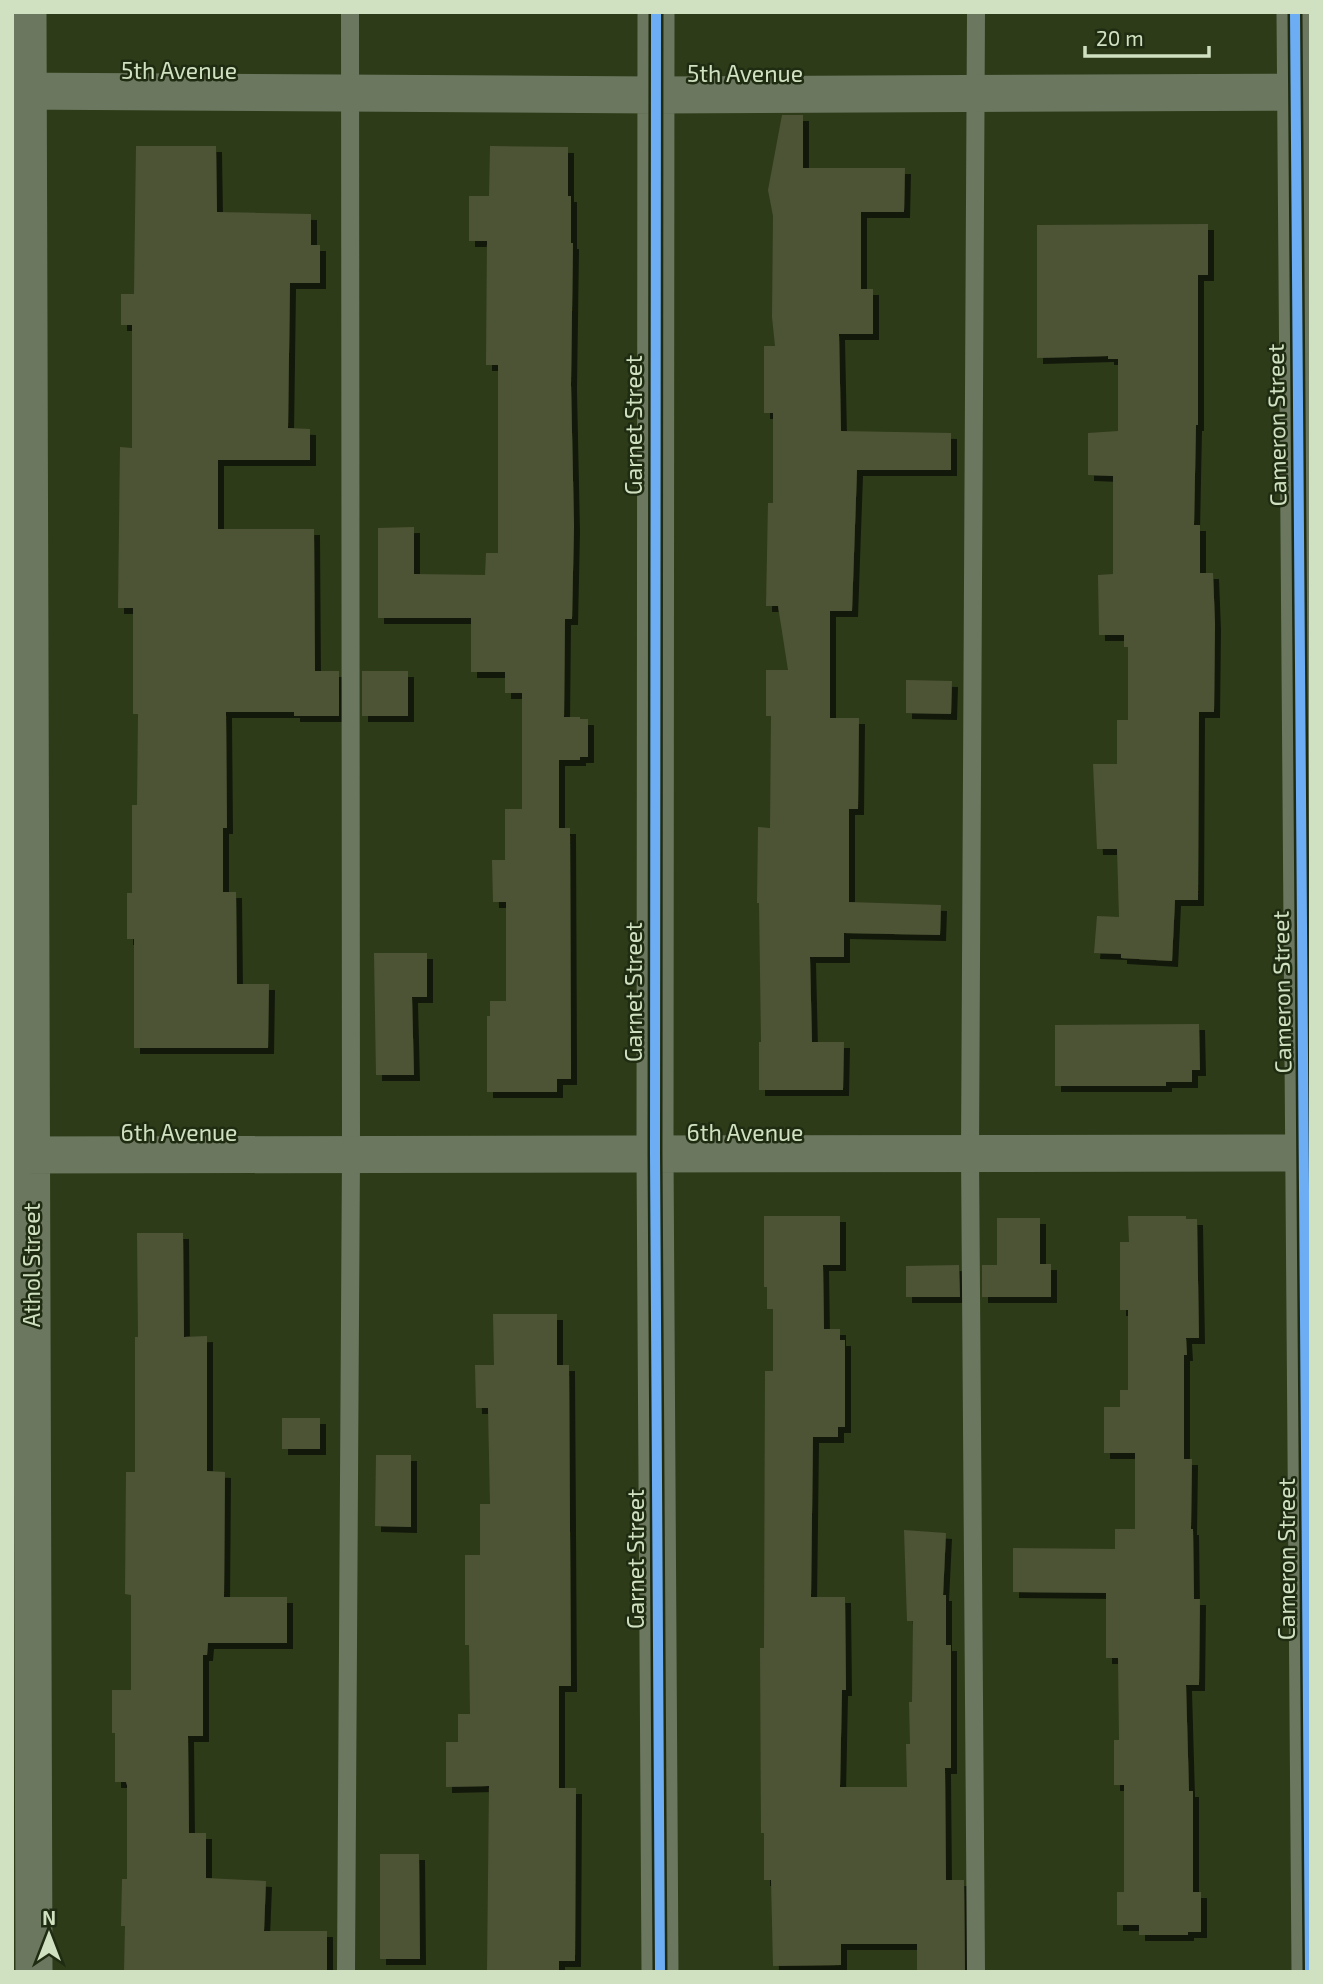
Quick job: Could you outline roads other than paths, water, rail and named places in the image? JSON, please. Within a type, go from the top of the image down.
[{"type":"street","name":"Athol Street","points":[[28,12],[20,91],[22,1154],[34,1972]]},
{"type":"street","name":"Garnet Street","points":[[656,12],[654,1154],[660,1972]]},
{"type":"street","name":"Cameron Street","points":[[1295,12],[1303,92],[1310,1972]]},
{"type":"street","name":"5th Avenue","points":[[20,91],[655,95],[1303,92]]},
{"type":"street","name":"6th Avenue","points":[[22,1154],[1308,1153]]},
{"type":"lane","points":[[345,1972],[351,1154],[350,12]]},
{"type":"lane","points":[[976,12],[970,1154],[976,1972]]}]
